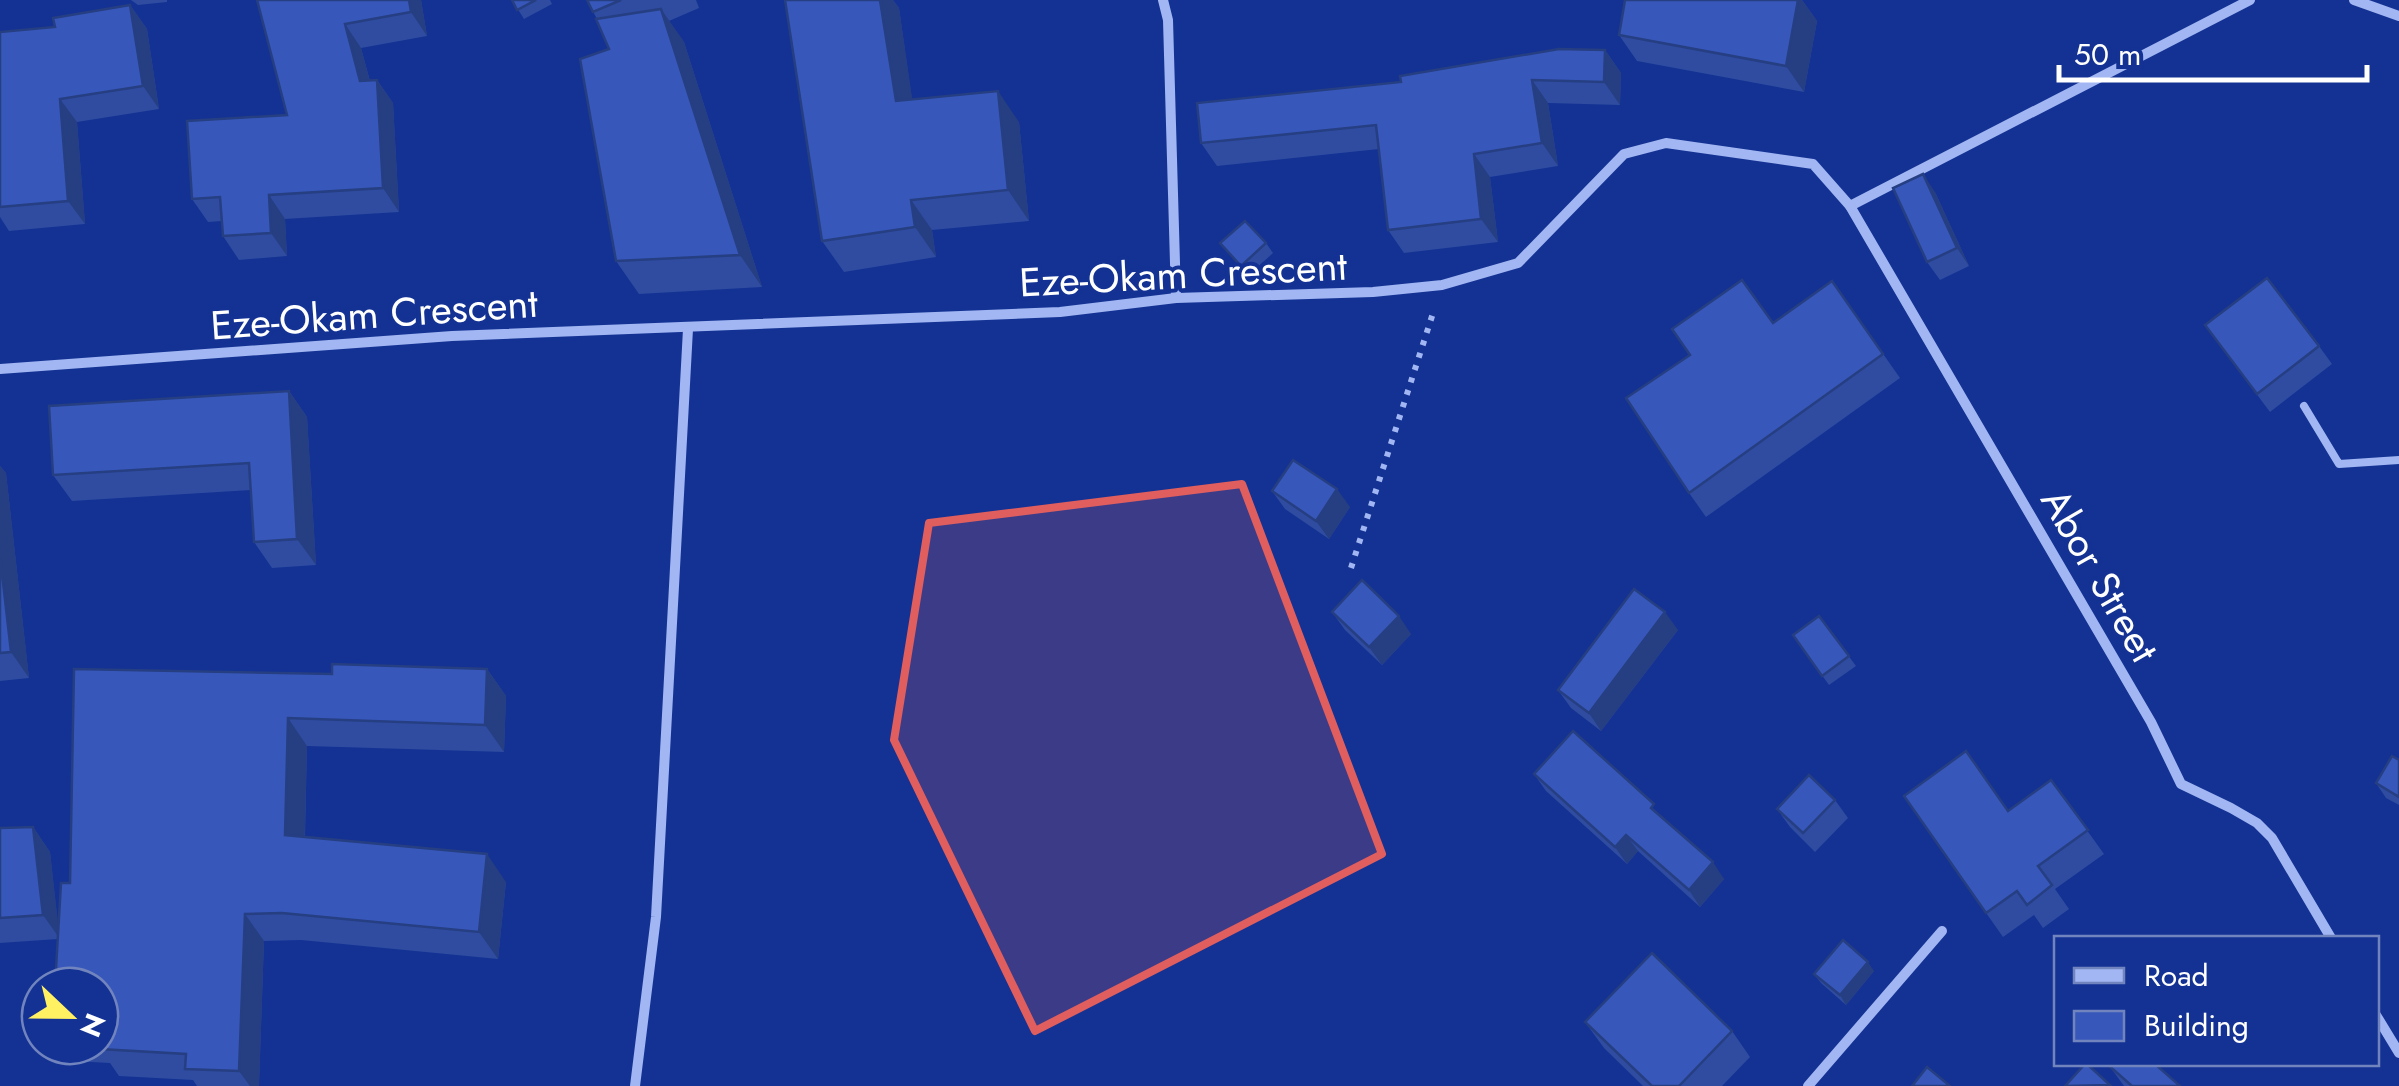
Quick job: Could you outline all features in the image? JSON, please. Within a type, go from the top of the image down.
[{"type":"street","points":[[1163,0],[1168,20],[1176,298]]},
{"type":"street","points":[[1850,206],[2250,0]]},
{"type":"street","points":[[2354,0],[2399,16]]},
{"type":"street","name":"Eze-Okam Crescent","points":[[0,369],[452,336],[1060,312],[1176,298],[1373,292],[1442,285],[1518,264],[1624,154],[1666,143],[1813,164],[1850,206]]},
{"type":"street","name":"Abor Street","points":[[1850,206],[2151,722],[2177,780],[2257,823],[2272,838],[2331,936]]},
{"type":"street","points":[[636,1086],[656,917],[688,328]]},
{"type":"street","points":[[1808,1086],[1942,930]]},
{"type":"street","points":[[2379,1019],[2399,1053]]},
{"type":"lane","points":[[2304,406],[2339,464],[2399,460]]},
{"type":"path","points":[[1351,568],[1442,285]]},
{"type":"highlighted area","points":[[1242,484],[1382,854],[1035,1031],[894,740],[929,523]]},
{"type":"building","points":[[257,0],[409,0],[411,12],[345,24],[360,81],[377,80],[383,188],[269,195],[271,233],[223,236],[220,197],[192,199],[187,121],[287,115]]},
{"type":"building","points":[[512,0],[536,0],[517,10]]},
{"type":"building","points":[[587,0],[621,0],[593,12]]},
{"type":"building","points":[[785,0],[880,0],[896,101],[998,91],[1008,190],[911,200],[915,227],[822,241]]},
{"type":"building","points":[[1625,0],[1798,0],[1786,66],[1619,35]]},
{"type":"building","points":[[130,5],[143,86],[60,99],[68,201],[0,207],[0,32],[55,27],[53,18]]},
{"type":"building","points":[[661,9],[740,255],[616,261],[580,59],[609,49],[596,19]]},
{"type":"building","points":[[1559,49],[1605,50],[1604,82],[1532,80],[1542,143],[1474,154],[1481,219],[1388,230],[1376,125],[1201,143],[1197,103],[1401,82],[1400,76]]},
{"type":"building","points":[[1923,174],[1957,248],[1927,262],[1893,188]]},
{"type":"building","points":[[1245,221],[1266,243],[1241,266],[1220,243]]},
{"type":"building","points":[[2267,278],[2319,346],[2257,394],[2205,325]]},
{"type":"building","points":[[1742,280],[1773,323],[1832,281],[1883,354],[1689,493],[1626,398],[1690,355],[1672,329]]},
{"type":"building","points":[[289,391],[297,539],[254,542],[249,463],[53,475],[49,406]]},
{"type":"building","points":[[1293,460],[1337,489],[1316,521],[1272,491]]},
{"type":"building","points":[[0,556],[11,652],[0,653]]},
{"type":"building","points":[[1362,580],[1399,616],[1369,647],[1332,612]]},
{"type":"building","points":[[1634,589],[1665,612],[1589,713],[1558,690]]},
{"type":"building","points":[[1819,616],[1849,656],[1822,676],[1793,635]]},
{"type":"building","points":[[332,664],[487,669],[485,725],[288,718],[285,835],[487,854],[479,932],[282,913],[245,914],[239,1071],[185,1069],[186,1054],[120,1050],[120,966],[56,966],[61,883],[70,883],[74,669],[332,674]]},
{"type":"building","points":[[1573,731],[1713,862],[1689,890],[1626,835],[1615,847],[1534,774]]},
{"type":"building","points":[[1966,751],[2008,811],[2051,780],[2088,830],[2038,866],[2052,885],[2027,905],[2017,891],[1986,913],[1904,796]]},
{"type":"building","points":[[2392,756],[2399,760],[2399,797],[2376,783]]},
{"type":"building","points":[[1809,775],[1835,800],[1803,833],[1777,809]]},
{"type":"building","points":[[33,827],[43,915],[0,918],[0,828]]},
{"type":"building","points":[[1843,940],[1868,962],[1840,995],[1814,974]]},
{"type":"building","points":[[1652,953],[1732,1031],[1679,1086],[1652,1086],[1585,1022]]},
{"type":"building","points":[[2083,1066],[2089,1066],[2110,1085],[2065,1086]]},
{"type":"building","points":[[2109,1066],[2157,1066],[2180,1086],[2132,1086]]},
{"type":"building","points":[[1927,1067],[1950,1086],[1912,1086]]}]
